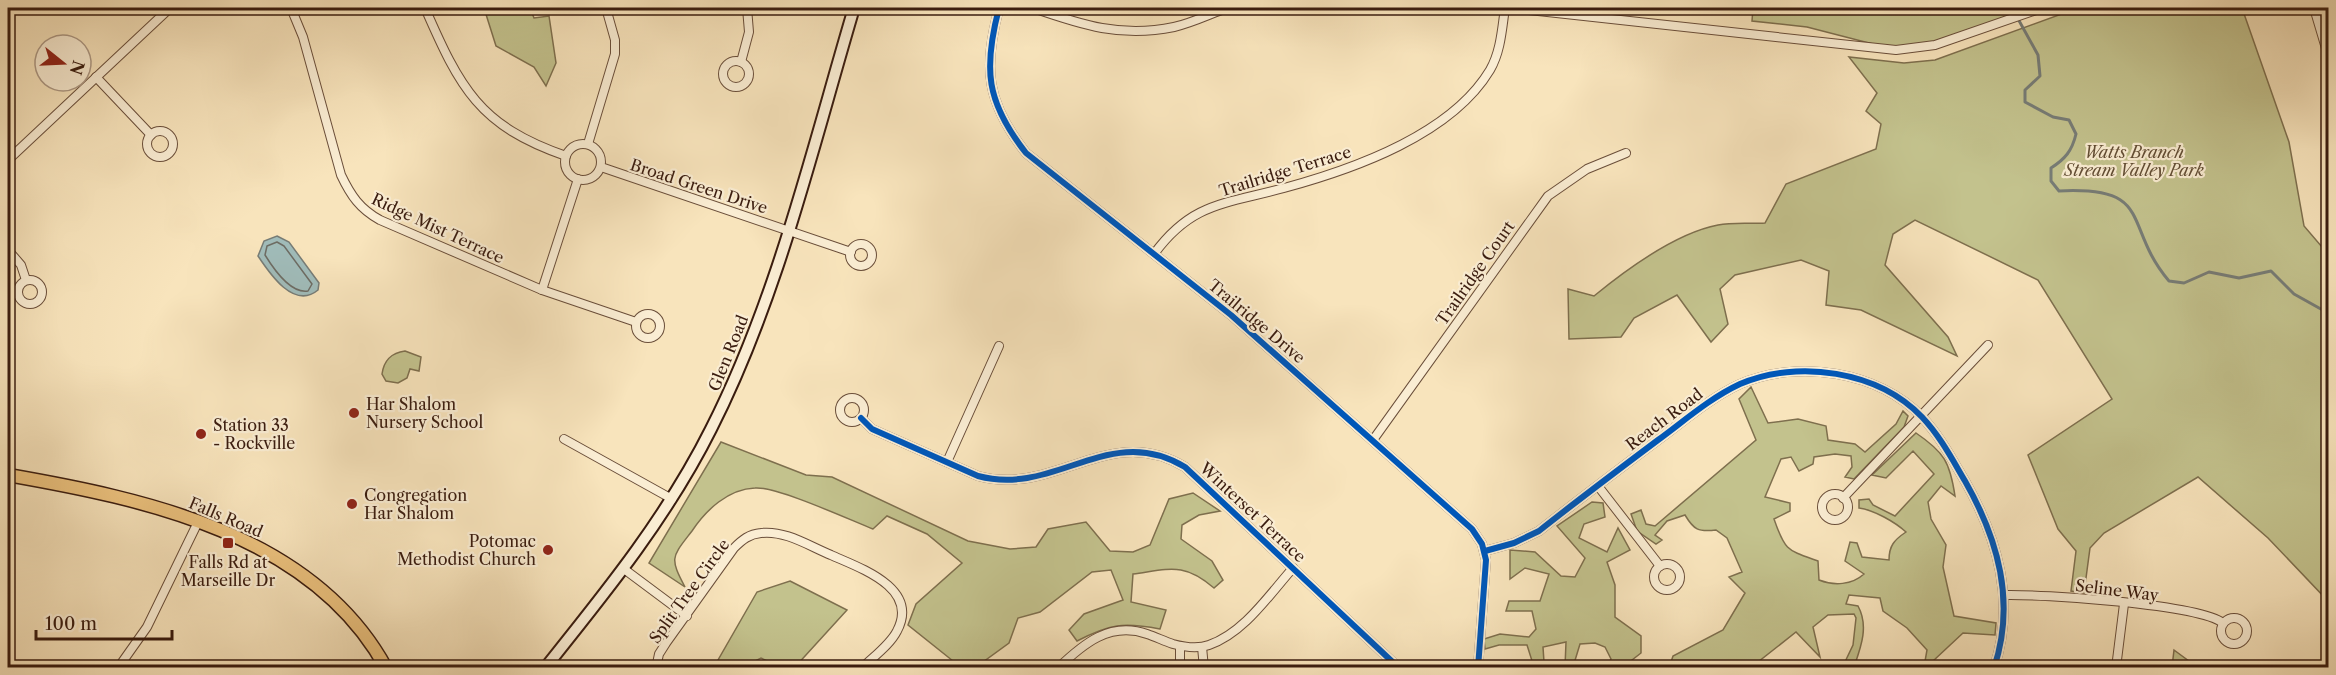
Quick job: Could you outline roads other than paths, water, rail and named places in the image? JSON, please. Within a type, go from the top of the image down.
[{"type":"main road","name":"Glen Road","points":[[545,668],[624,569],[672,500],[711,431],[743,361],[788,230],[854,8]]},
{"type":"main road","name":"Falls Road","points":[[8,475],[134,501],[198,522],[291,565],[317,585],[355,622],[386,668]]},
{"type":"street","points":[[8,160],[170,8]]},
{"type":"street","name":"Ridge Mist Terrace","points":[[291,8],[303,37],[341,175],[356,202],[380,220],[542,290],[636,322]]},
{"type":"street","points":[[425,8],[449,63],[477,104],[521,139],[566,156]]},
{"type":"street","points":[[588,144],[615,54],[615,40],[606,8]]},
{"type":"street","points":[[741,62],[749,32],[747,8]]},
{"type":"street","name":"Trailridge Drive","points":[[999,8],[990,41],[989,71],[996,105],[1008,130],[1026,153],[1230,315],[1465,521],[1485,551]]},
{"type":"street","points":[[1033,8],[1102,30],[1142,32],[1176,27],[1227,8]]},
{"type":"street","name":"Trailridge Terrace","points":[[1154,254],[1171,231],[1199,211],[1348,168],[1401,144],[1452,112],[1472,96],[1491,68],[1500,43],[1505,8]]},
{"type":"street","points":[[1510,8],[1896,50],[1935,45],[2042,8]]},
{"type":"street","points":[[2314,8],[2328,49]]},
{"type":"street","points":[[96,77],[152,135]]},
{"type":"street","points":[[588,144],[599,153],[601,167],[591,179],[578,179],[567,169],[566,156],[575,146],[588,144]]},
{"type":"street","name":"Trailridge Court","points":[[1373,440],[1548,196],[1587,169],[1626,153]]},
{"type":"street","name":"Broad Green Drive","points":[[601,167],[851,252]]},
{"type":"street","points":[[542,290],[578,179]]},
{"type":"street","points":[[8,250],[21,265],[27,280]]},
{"type":"street","points":[[1844,498],[1988,345]]},
{"type":"street","points":[[947,462],[999,346]]},
{"type":"street","name":"Reach Road","points":[[1485,551],[1526,538],[1715,398],[1743,383],[1779,374],[1810,371],[1845,376],[1890,394],[1921,416],[1949,454],[1984,517],[1998,557],[2004,595],[2003,629],[1994,668]]},
{"type":"street","name":"Winterset Terrace","points":[[861,418],[872,429],[978,476],[1010,481],[1119,451],[1146,451],[1169,457],[1185,467],[1398,667]]},
{"type":"street","points":[[564,439],[672,500]]},
{"type":"street","points":[[1598,486],[1660,566]]},
{"type":"street","points":[[118,668],[147,627],[198,522]]},
{"type":"street","name":"Split Tree Circle","points":[[656,668],[659,654],[666,643],[743,539],[754,534],[777,533],[875,574],[895,592],[901,616],[897,632],[862,668]]},
{"type":"street","points":[[1478,668],[1485,551]]},
{"type":"street","points":[[1058,668],[1086,643],[1117,630],[1146,633],[1180,646],[1202,647],[1220,641],[1232,632],[1293,568]]},
{"type":"street","points":[[624,569],[687,616]]},
{"type":"street","name":"Seline Way","points":[[2004,595],[2040,594],[2124,604],[2207,615],[2223,623]]},
{"type":"street","points":[[2116,668],[2124,604]]},
{"type":"street","points":[[1180,646],[1180,668]]},
{"type":"street","points":[[1202,647],[1204,668]]},
{"type":"water","points":[[277,236],[289,242],[319,283],[318,290],[309,295],[300,296],[284,287],[269,272],[258,256],[264,241]]},
{"type":"waterway","points":[[2012,8],[2038,55],[2040,76],[2025,90],[2025,102],[2053,117],[2069,120],[2076,134],[2067,154],[2051,168],[2051,181],[2059,191],[2090,191],[2110,195],[2124,203],[2133,213],[2155,261],[2169,281],[2184,283],[2209,272],[2239,278],[2271,271],[2294,294],[2328,313]]},
{"type":"place","name":"Har Shalom Nursery School","points":[[354,413]]},
{"type":"place","name":"Station 33 - Rockville","points":[[201,434]]},
{"type":"place","name":"Congregation Har Shalom","points":[[352,504]]},
{"type":"place","name":"Falls Rd at Marseille Dr","points":[[228,543]]},
{"type":"place","name":"Potomac Methodist Church","points":[[548,550]]},
{"type":"park label","name":"Watts Branch Stream Valley Park","points":[[2134,161]]}]
